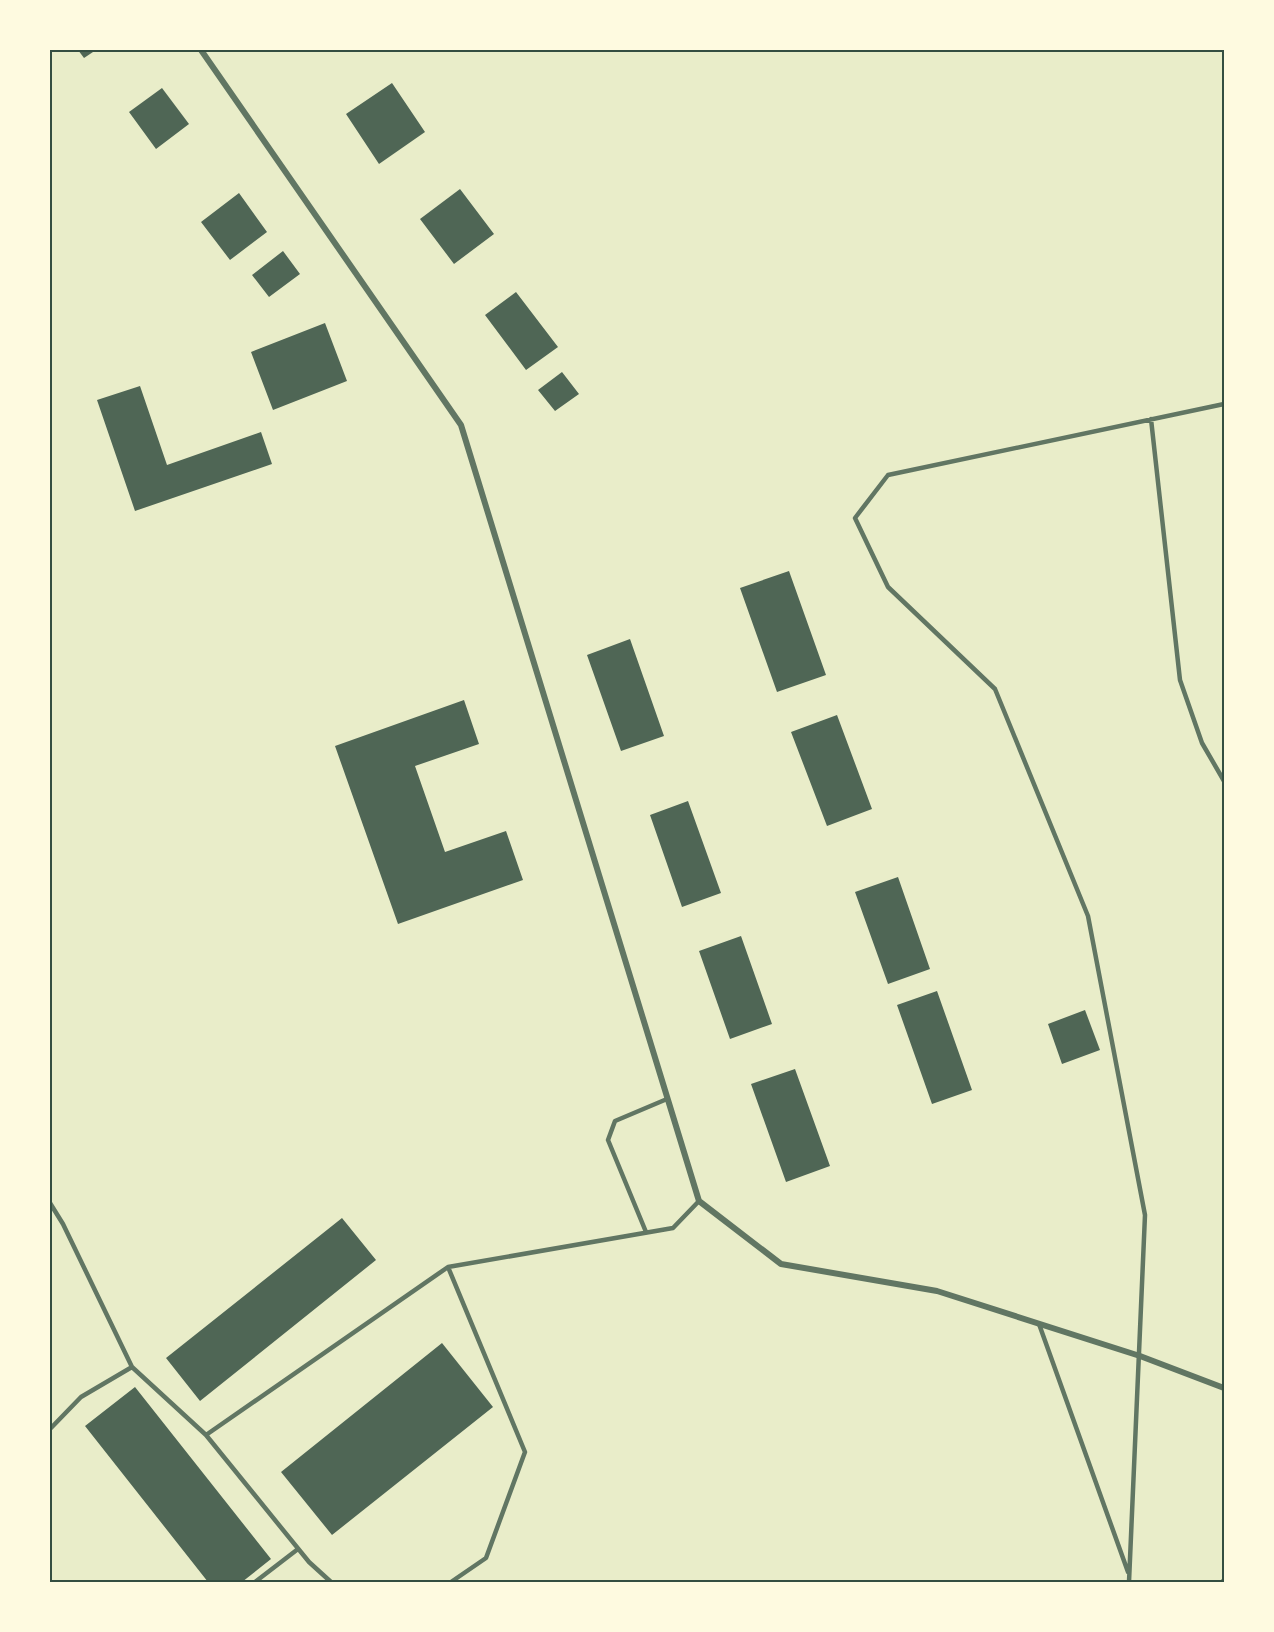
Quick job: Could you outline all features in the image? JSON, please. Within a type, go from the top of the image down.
[{"type":"street","points":[[201,50],[461,425],[699,1201],[781,1264],[937,1291],[1140,1356],[1224,1388]]},
{"type":"lane","points":[[1129,1582],[1145,1215],[1088,916],[995,689],[888,587],[855,518],[888,475],[1224,404]]},
{"type":"lane","points":[[1151,419],[1180,680],[1202,743],[1224,781]]},
{"type":"lane","points":[[646,1232],[608,1140],[615,1121],[667,1099]]},
{"type":"lane","points":[[206,1435],[448,1267],[673,1228],[699,1201]]},
{"type":"lane","points":[[50,1203],[63,1224],[132,1367],[206,1435],[297,1549],[331,1582]]},
{"type":"lane","points":[[448,1267],[525,1452],[486,1558],[451,1582]]},
{"type":"lane","points":[[1039,1324],[1129,1575]]},
{"type":"lane","points":[[50,1429],[81,1397],[132,1367]]},
{"type":"lane","points":[[255,1582],[297,1549]]},
{"type":"building","points":[[78,50],[96,50],[84,58]]},
{"type":"building","points":[[392,83],[425,132],[379,164],[346,114]]},
{"type":"building","points":[[162,88],[189,124],[156,149],[129,112]]},
{"type":"building","points":[[460,189],[494,234],[454,264],[420,219]]},
{"type":"building","points":[[239,193],[267,232],[230,260],[201,222]]},
{"type":"building","points":[[283,251],[300,274],[269,297],[252,275]]},
{"type":"building","points":[[516,292],[558,347],[526,370],[485,315]]},
{"type":"building","points":[[325,323],[347,381],[273,410],[251,352]]},
{"type":"building","points":[[562,372],[579,394],[555,411],[538,390]]},
{"type":"building","points":[[140,386],[167,465],[261,432],[272,464],[135,511],[97,400]]},
{"type":"building","points":[[789,571],[826,675],[777,692],[740,588]]},
{"type":"building","points":[[630,639],[664,736],[621,751],[587,655]]},
{"type":"building","points":[[464,700],[479,744],[415,766],[445,852],[506,831],[523,880],[398,924],[335,746]]},
{"type":"building","points":[[837,715],[872,809],[827,826],[791,732]]},
{"type":"building","points":[[688,801],[721,893],[682,907],[650,815]]},
{"type":"building","points":[[898,877],[930,969],[888,984],[855,892]]},
{"type":"building","points":[[741,936],[772,1024],[730,1039],[699,951]]},
{"type":"building","points":[[937,991],[972,1090],[932,1104],[897,1005]]},
{"type":"building","points":[[1085,1010],[1100,1050],[1062,1064],[1048,1024]]},
{"type":"building","points":[[795,1069],[830,1166],[786,1182],[751,1084]]},
{"type":"building","points":[[342,1218],[376,1260],[200,1401],[166,1358]]},
{"type":"building","points":[[442,1343],[493,1407],[332,1535],[281,1472]]},
{"type":"building","points":[[135,1387],[271,1559],[242,1582],[208,1582],[85,1426]]}]
